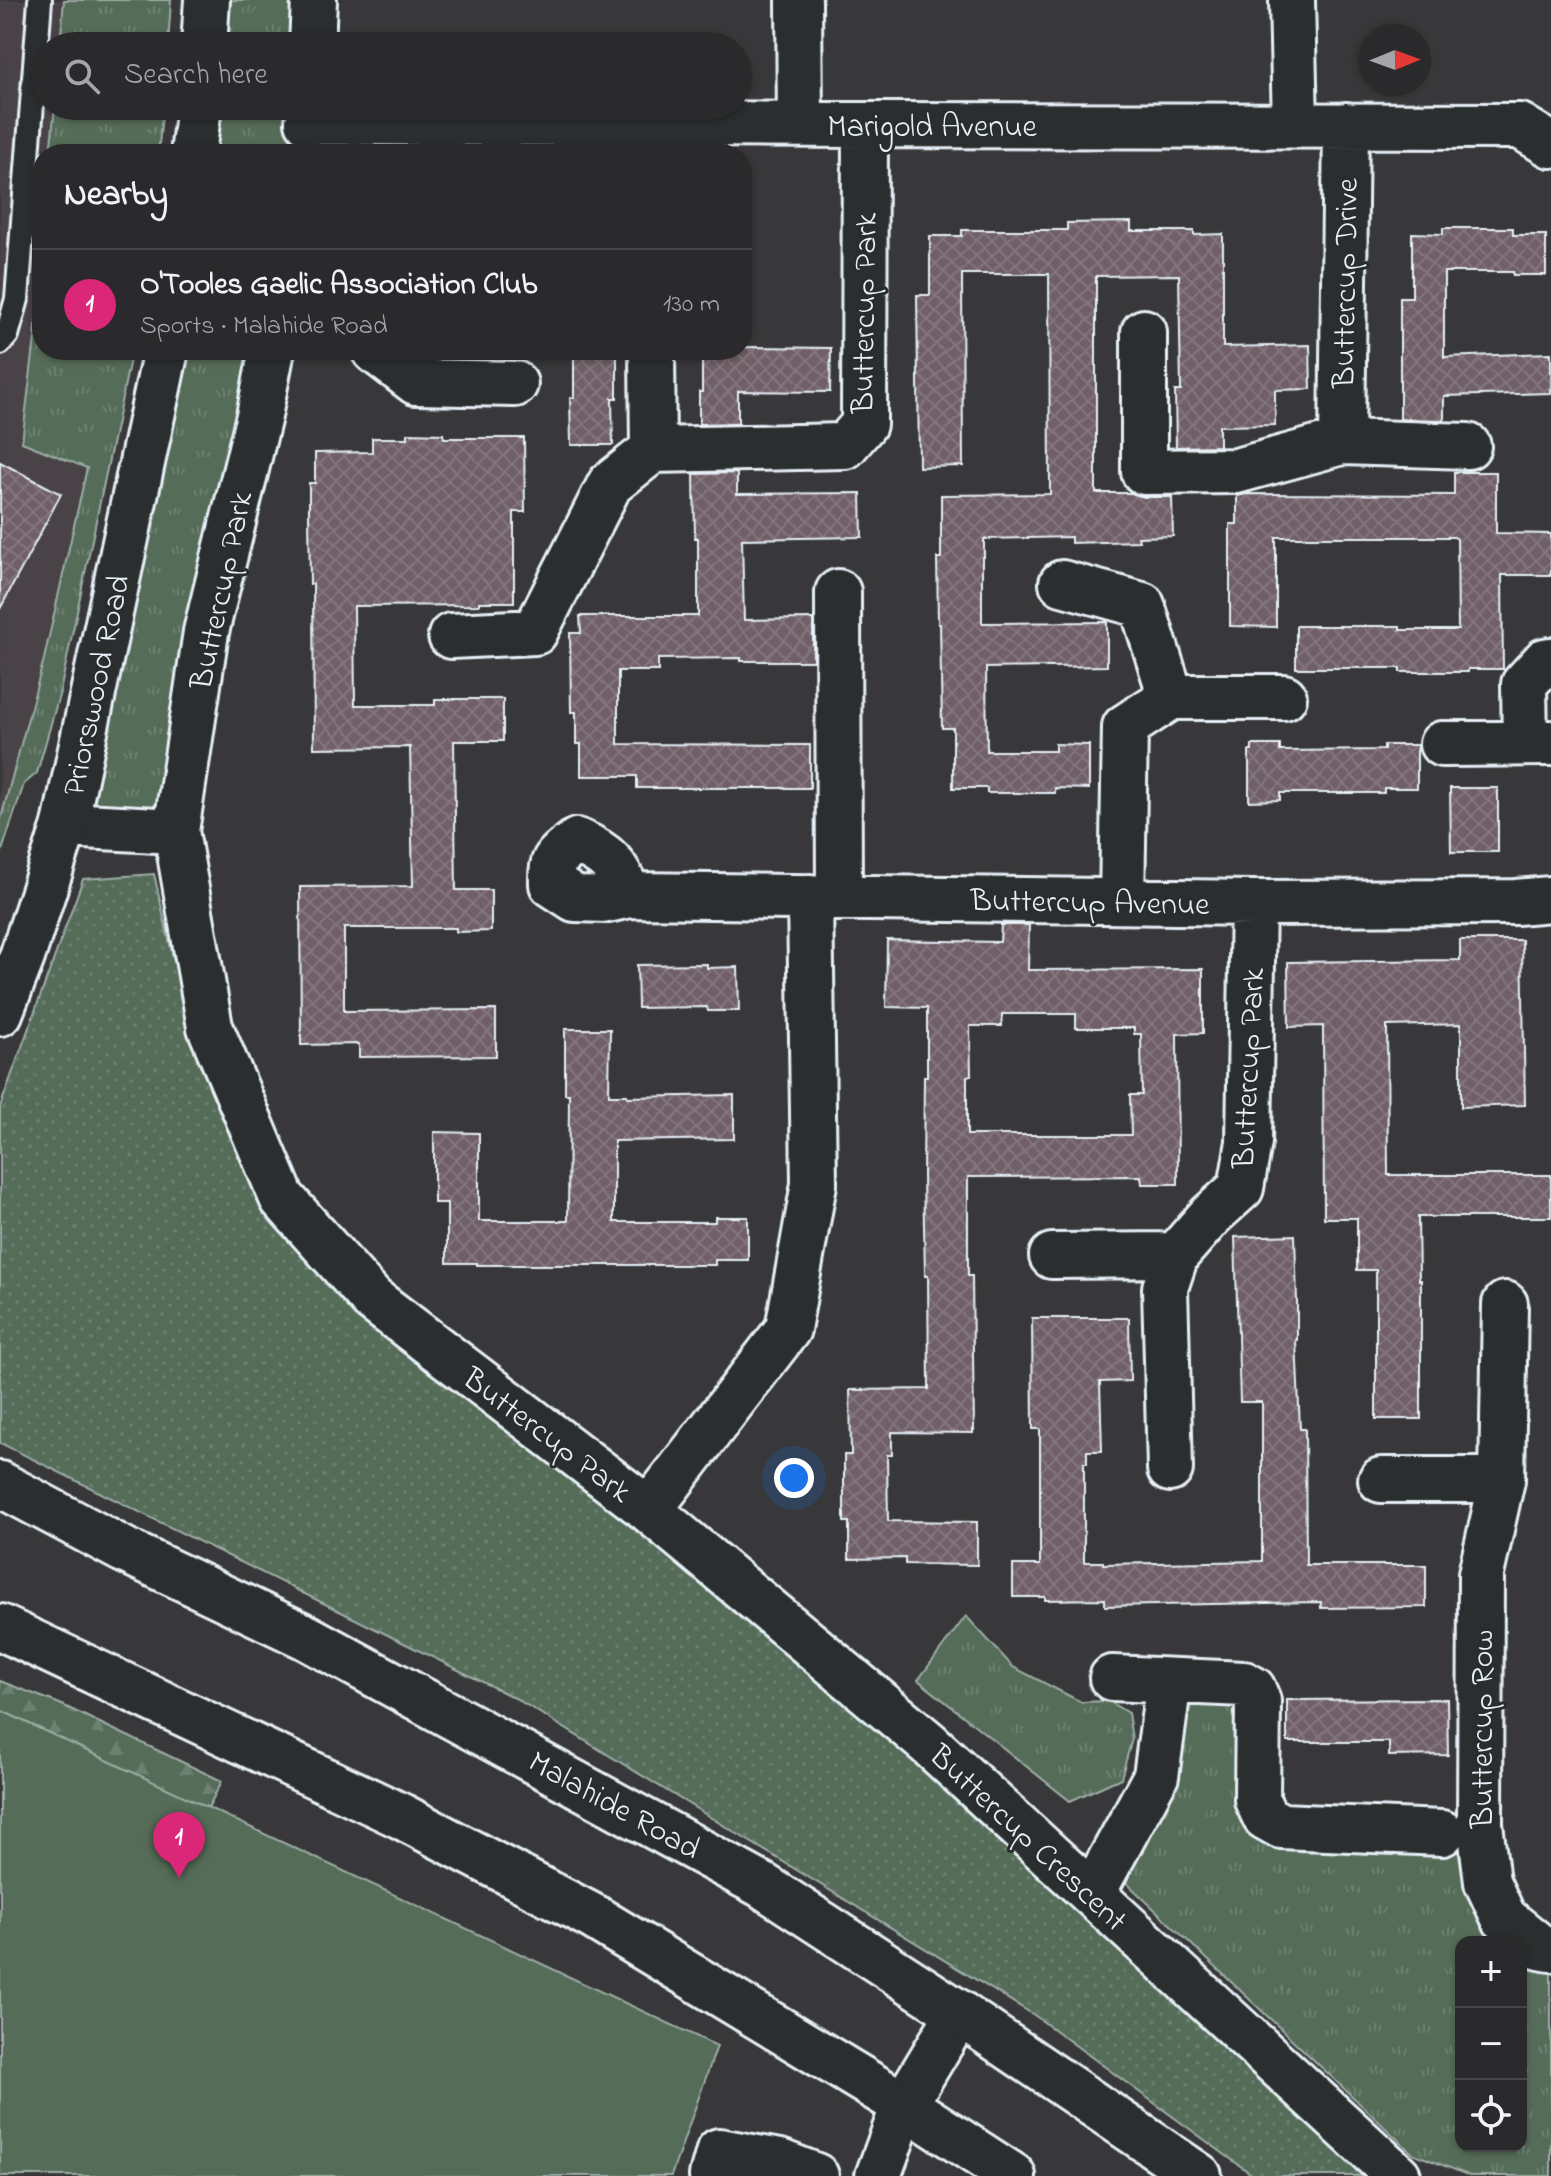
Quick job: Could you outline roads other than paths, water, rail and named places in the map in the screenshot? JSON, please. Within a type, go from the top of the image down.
[{"type":"street","points":[[205,32],[207,0]]},
{"type":"street","points":[[313,32],[314,0]]},
{"type":"street","points":[[799,0],[800,124]]},
{"type":"street","points":[[1292,0],[1295,125]]},
{"type":"street","points":[[194,144],[197,120]]},
{"type":"street","name":"Marigold Avenue","points":[[307,127],[800,124],[1520,126],[1551,145]]},
{"type":"street","name":"Buttercup Park","points":[[653,450],[845,446],[864,424],[865,125]]},
{"type":"street","name":"Buttercup Drive","points":[[1342,442],[1346,125]]},
{"type":"street","points":[[1144,332],[1144,472],[1236,471],[1342,442],[1468,446]]},
{"type":"street","name":"Priorswood Road","points":[[0,1013],[22,957],[65,825],[164,360]]},
{"type":"street","name":"Buttercup Park","points":[[270,360],[206,632],[176,831],[210,1027],[282,1198],[372,1299],[649,1510],[788,1329],[814,1184],[838,592]]},
{"type":"street","points":[[387,360],[416,382],[515,384]]},
{"type":"street","points":[[451,636],[535,632],[610,484],[653,450],[652,360]]},
{"type":"street","points":[[1062,583],[1142,605],[1171,697]]},
{"type":"street","points":[[1442,744],[1538,743],[1524,684],[1545,661],[1551,660]]},
{"type":"street","points":[[1122,901],[1125,727],[1171,697],[1284,697]]},
{"type":"street","points":[[65,825],[176,831]]},
{"type":"street","name":"Buttercup Avenue","points":[[629,895],[1253,903],[1551,899]]},
{"type":"street","name":"Buttercup Park","points":[[1170,1469],[1165,1288],[1176,1255],[1211,1215],[1241,1188],[1249,1142],[1253,903]]},
{"type":"street","points":[[1052,1256],[1176,1255]]},
{"type":"street","name":"Buttercup Row","points":[[1505,1304],[1502,1480],[1481,1574],[1481,1833],[1487,1882],[1504,1918],[1540,1947],[1551,1949]]},
{"type":"street","points":[[1381,1480],[1502,1480]]},
{"type":"street","name":"Malahide Road","points":[[0,1484],[124,1550],[306,1637],[749,1877],[959,2013],[1199,2176]]},
{"type":"street","name":"Buttercup Crescent","points":[[649,1510],[928,1743],[1398,2176]]},
{"type":"street","points":[[0,1627],[401,1816],[579,1908],[904,2105],[1013,2176]]},
{"type":"street","points":[[1112,1678],[1244,1684],[1253,1689],[1258,1701],[1257,1800],[1265,1817],[1281,1826],[1442,1833]]},
{"type":"street","points":[[1092,1894],[1156,1776],[1169,1681]]},
{"type":"street","points":[[878,2176],[904,2105],[959,2013]]},
{"type":"street","points":[[712,2176],[719,2151],[780,2162],[816,2176]]},
{"type":"lane","points":[[38,32],[40,0]]},
{"type":"lane","points":[[0,343],[7,335],[17,299],[32,104]]},
{"type":"place","name":"O'Tooles Gaelic Association Club","points":[[179,1878]]}]
